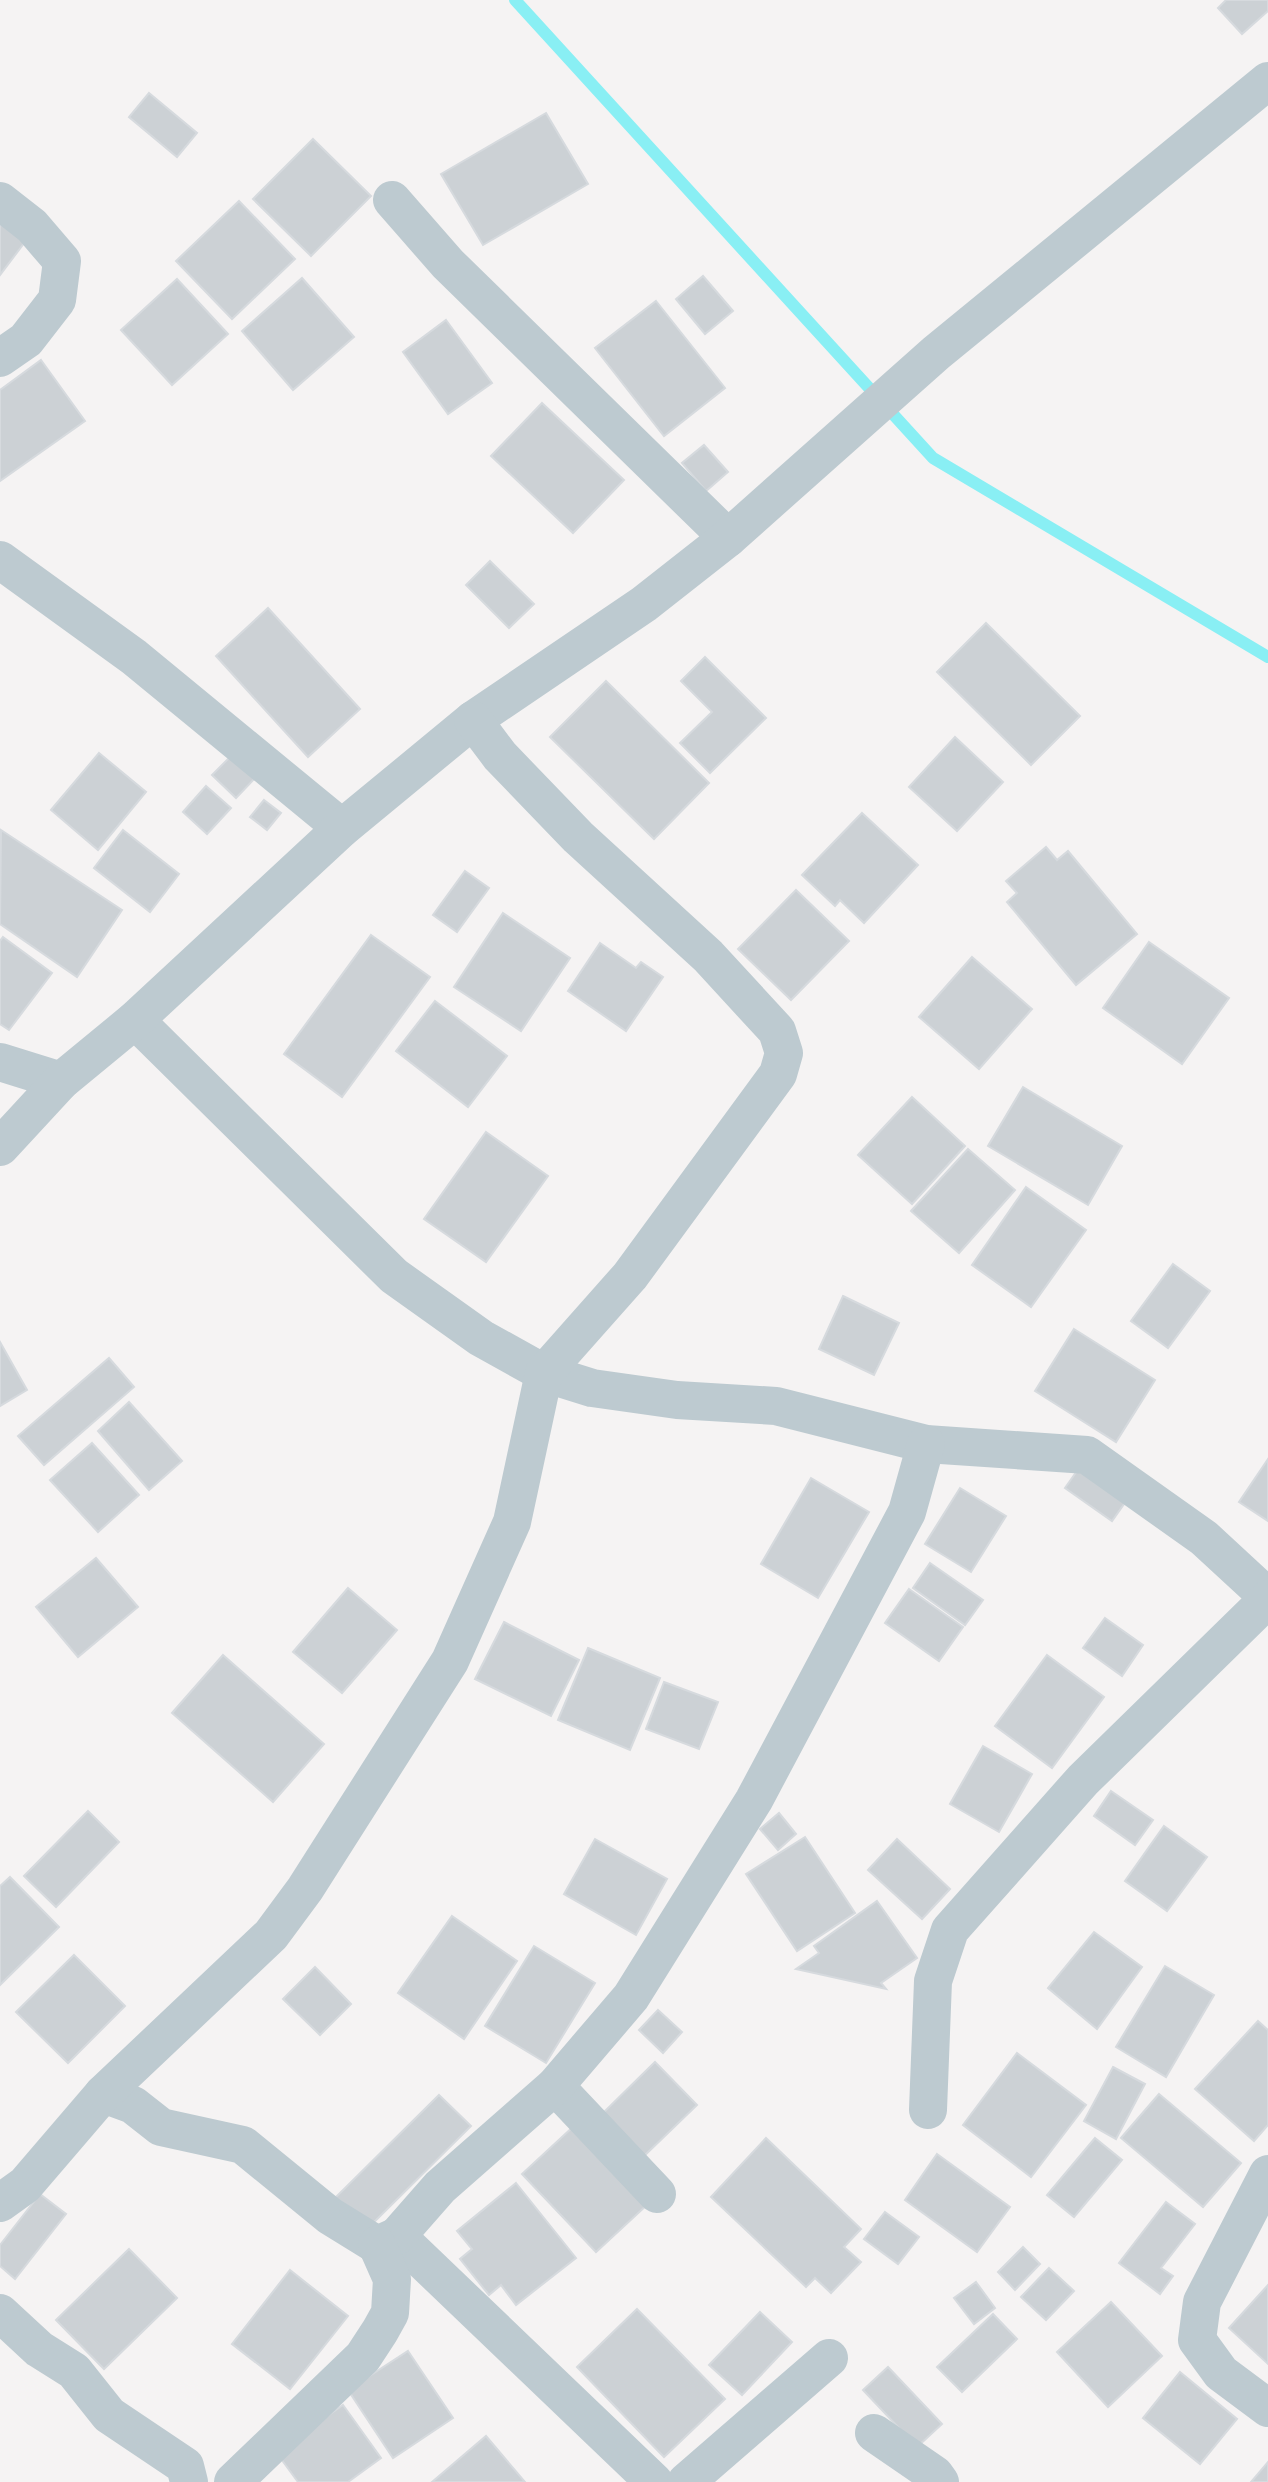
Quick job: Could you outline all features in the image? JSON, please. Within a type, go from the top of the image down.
[{"type":"street","points":[[0,1147],[61,1081],[135,1020],[342,828],[473,720],[644,604],[728,538],[936,353],[1268,81]]},
{"type":"street","points":[[392,200],[448,264],[728,538]]},
{"type":"street","points":[[0,201],[32,226],[62,261],[57,300],[26,340],[0,358]]},
{"type":"street","points":[[0,560],[134,657],[342,828]]},
{"type":"street","points":[[0,2203],[25,2185],[103,2094],[271,1935],[305,1889],[450,1661],[512,1522],[544,1373],[638,1266],[778,1074],[784,1053],[777,1031],[708,956],[578,837],[500,756],[473,720]]},
{"type":"street","points":[[135,1020],[394,1276],[481,1338],[544,1373],[592,1388],[677,1400],[776,1406],[926,1444],[1087,1455],[1204,1538],[1268,1598],[1083,1780],[950,1930],[933,1981],[928,2110]]},
{"type":"street","points":[[0,1062],[61,1081]]},
{"type":"street","points":[[387,2240],[440,2187],[555,2086],[631,1997],[754,1800],[907,1512],[926,1444]]},
{"type":"street","points":[[555,2086],[657,2194]]},
{"type":"street","points":[[103,2094],[133,2105],[162,2127],[243,2145],[330,2216],[387,2240],[654,2482]]},
{"type":"street","points":[[1268,2174],[1202,2302],[1197,2340],[1221,2373],[1268,2408]]},
{"type":"street","points":[[233,2482],[363,2357],[380,2331],[390,2313],[392,2279],[387,2240]]},
{"type":"street","points":[[0,2313],[39,2349],[74,2371],[109,2415],[185,2466],[189,2482]]},
{"type":"street","points":[[686,2482],[829,2358]]},
{"type":"street","points":[[874,2433],[940,2482]]},
{"type":"building","points":[[1226,0],[1268,0],[1268,11],[1242,34],[1218,8]]},
{"type":"building","points":[[149,93],[197,133],[177,157],[129,117]]},
{"type":"building","points":[[546,113],[588,184],[483,245],[441,174]]},
{"type":"building","points":[[313,139],[371,196],[311,256],[253,199]]},
{"type":"building","points":[[239,201],[295,259],[232,319],[176,261]]},
{"type":"building","points":[[0,222],[25,242],[0,275]]},
{"type":"building","points":[[703,276],[733,311],[705,334],[676,299]]},
{"type":"building","points":[[302,278],[354,337],[293,390],[242,331]]},
{"type":"building","points":[[177,279],[228,334],[172,385],[121,330]]},
{"type":"building","points":[[656,301],[725,388],[664,436],[595,348]]},
{"type":"building","points":[[446,320],[492,383],[448,414],[403,352]]},
{"type":"building","points":[[41,360],[85,421],[0,481],[0,390]]},
{"type":"building","points":[[542,403],[624,480],[573,533],[491,456]]},
{"type":"building","points":[[704,445],[728,472],[706,491],[682,463]]},
{"type":"building","points":[[490,561],[534,604],[509,628],[466,585]]},
{"type":"building","points":[[268,608],[360,709],[308,757],[216,656]]},
{"type":"building","points":[[986,623],[1080,716],[1031,765],[937,672]]},
{"type":"building","points":[[705,657],[766,718],[710,773],[680,743],[712,712],[681,681]]},
{"type":"building","points":[[606,681],[709,783],[654,839],[550,737]]},
{"type":"building","points":[[955,737],[1003,782],[957,831],[909,787]]},
{"type":"building","points":[[236,751],[259,774],[236,798],[212,775]]},
{"type":"building","points":[[99,753],[146,792],[98,850],[51,810]]},
{"type":"building","points":[[206,786],[231,808],[207,834],[183,812]]},
{"type":"building","points":[[264,800],[281,813],[267,830],[250,817]]},
{"type":"building","points":[[862,813],[918,865],[864,923],[840,900],[835,906],[802,875]]},
{"type":"building","points":[[1,830],[122,910],[77,977],[0,924]]},
{"type":"building","points":[[123,830],[179,874],[150,912],[94,868]]},
{"type":"building","points":[[1046,847],[1057,860],[1068,851],[1137,934],[1076,985],[1007,902],[1017,893],[1006,881]]},
{"type":"building","points":[[465,871],[489,888],[457,932],[433,915]]},
{"type":"building","points":[[796,890],[849,941],[791,1000],[738,949]]},
{"type":"building","points":[[503,913],[570,958],[521,1031],[454,987]]},
{"type":"building","points":[[371,935],[430,977],[342,1097],[284,1054]]},
{"type":"building","points":[[3,937],[52,973],[9,1030],[0,1024],[0,941]]},
{"type":"building","points":[[1149,942],[1229,998],[1182,1064],[1103,1008]]},
{"type":"building","points":[[600,943],[636,968],[641,962],[663,977],[626,1031],[568,991]]},
{"type":"building","points":[[972,957],[1032,1009],[979,1069],[919,1017]]},
{"type":"building","points":[[435,1001],[507,1056],[468,1107],[396,1051]]},
{"type":"building","points":[[1023,1087],[1122,1146],[1088,1205],[988,1146]]},
{"type":"building","points":[[912,1097],[965,1146],[912,1204],[858,1155]]},
{"type":"building","points":[[486,1132],[548,1176],[486,1262],[424,1219]]},
{"type":"building","points":[[968,1149],[1015,1190],[959,1253],[911,1211]]},
{"type":"building","points":[[1026,1187],[1086,1230],[1031,1307],[972,1265]]},
{"type":"building","points":[[1173,1264],[1210,1291],[1168,1348],[1131,1321]]},
{"type":"building","points":[[843,1296],[899,1323],[874,1375],[819,1349]]},
{"type":"building","points":[[1074,1329],[1155,1380],[1116,1442],[1035,1391]]},
{"type":"building","points":[[0,1342],[27,1390],[0,1406]]},
{"type":"building","points":[[109,1358],[134,1387],[44,1465],[18,1436]]},
{"type":"building","points":[[129,1402],[182,1461],[149,1490],[98,1431]]},
{"type":"building","points":[[92,1443],[139,1495],[98,1532],[50,1480]]},
{"type":"building","points":[[1268,1459],[1268,1521],[1239,1502]]},
{"type":"building","points":[[1082,1464],[1129,1497],[1112,1521],[1065,1488]]},
{"type":"building","points":[[811,1478],[869,1512],[818,1598],[761,1564]]},
{"type":"building","points":[[960,1488],[1006,1516],[971,1572],[925,1544]]},
{"type":"building","points":[[96,1558],[138,1607],[78,1657],[36,1607]]},
{"type":"building","points":[[930,1563],[983,1600],[965,1625],[913,1588]]},
{"type":"building","points":[[348,1588],[397,1630],[342,1693],[293,1652]]},
{"type":"building","points":[[909,1589],[963,1627],[939,1661],[885,1623]]},
{"type":"building","points":[[1105,1618],[1143,1645],[1122,1676],[1083,1648]]},
{"type":"building","points":[[504,1622],[579,1660],[551,1716],[475,1679]]},
{"type":"building","points":[[588,1648],[660,1678],[630,1750],[558,1720]]},
{"type":"building","points":[[223,1655],[324,1744],[273,1802],[172,1713]]},
{"type":"building","points":[[1047,1655],[1104,1697],[1052,1768],[995,1726]]},
{"type":"building","points":[[664,1682],[718,1702],[699,1749],[646,1729]]},
{"type":"building","points":[[983,1746],[1032,1774],[999,1832],[950,1804]]},
{"type":"building","points":[[1111,1791],[1153,1820],[1135,1845],[1094,1816]]},
{"type":"building","points":[[88,1811],[119,1842],[56,1907],[24,1876]]},
{"type":"building","points":[[779,1813],[796,1834],[778,1850],[760,1829]]},
{"type":"building","points":[[1164,1826],[1207,1857],[1167,1911],[1125,1881]]},
{"type":"building","points":[[805,1837],[855,1913],[797,1951],[746,1874]]},
{"type":"building","points":[[595,1839],[667,1879],[636,1935],[564,1894]]},
{"type":"building","points":[[897,1839],[950,1889],[922,1919],[868,1870]]},
{"type":"building","points":[[10,1877],[59,1927],[0,1985],[0,1886]]},
{"type":"building","points":[[877,1901],[917,1958],[881,1983],[886,1989],[796,1969],[819,1953],[814,1946]]},
{"type":"building","points":[[452,1916],[517,1961],[464,2039],[398,1993]]},
{"type":"building","points":[[1094,1932],[1142,1967],[1097,2029],[1048,1988]]},
{"type":"building","points":[[534,1946],[595,1983],[546,2063],[485,2026]]},
{"type":"building","points":[[74,1955],[125,2006],[68,2063],[16,2012]]},
{"type":"building","points":[[1165,1966],[1214,1995],[1166,2077],[1116,2047]]},
{"type":"building","points":[[315,1967],[351,2004],[320,2035],[283,1999]]},
{"type":"building","points":[[658,2010],[682,2032],[663,2053],[639,2030]]},
{"type":"building","points":[[1258,2021],[1268,2030],[1268,2125],[1254,2141],[1195,2089]]},
{"type":"building","points":[[1017,2053],[1086,2105],[1031,2177],[963,2125]]},
{"type":"building","points":[[655,2062],[697,2105],[643,2157],[602,2114]]},
{"type":"building","points":[[1113,2067],[1145,2084],[1116,2139],[1084,2121]]},
{"type":"building","points":[[1159,2094],[1241,2163],[1203,2207],[1121,2138]]},
{"type":"building","points":[[439,2095],[471,2126],[366,2230],[335,2198]]},
{"type":"building","points":[[574,2126],[648,2204],[596,2252],[522,2174]]},
{"type":"building","points":[[766,2138],[861,2229],[844,2247],[861,2262],[831,2293],[815,2278],[806,2287],[711,2197]]},
{"type":"building","points":[[1095,2138],[1122,2160],[1074,2217],[1047,2195]]},
{"type":"building","points":[[937,2154],[1010,2207],[977,2252],[905,2200]]},
{"type":"building","points":[[516,2183],[576,2258],[516,2305],[501,2285],[489,2295],[460,2259],[472,2249],[457,2231]]},
{"type":"building","points":[[40,2194],[66,2214],[15,2279],[0,2266],[0,2245]]},
{"type":"building","points":[[1166,2202],[1195,2224],[1161,2268],[1173,2276],[1160,2294],[1119,2263]]},
{"type":"building","points":[[885,2212],[919,2237],[898,2264],[864,2239]]},
{"type":"building","points":[[1023,2247],[1040,2264],[1015,2290],[998,2272]]},
{"type":"building","points":[[129,2249],[177,2298],[104,2369],[56,2320]]},
{"type":"building","points":[[1049,2268],[1074,2291],[1046,2320],[1021,2297]]},
{"type":"building","points":[[290,2270],[348,2316],[290,2389],[232,2344]]},
{"type":"building","points":[[976,2282],[995,2308],[974,2324],[954,2298]]},
{"type":"building","points":[[1268,2285],[1268,2364],[1229,2328]]},
{"type":"building","points":[[1111,2302],[1162,2356],[1108,2407],[1057,2352]]},
{"type":"building","points":[[637,2309],[725,2399],[664,2457],[577,2367]]},
{"type":"building","points":[[760,2312],[792,2342],[742,2395],[709,2365]]},
{"type":"building","points":[[993,2314],[1017,2339],[962,2392],[937,2367]]},
{"type":"building","points":[[408,2351],[453,2418],[393,2458],[348,2390]]},
{"type":"building","points":[[888,2367],[942,2424],[917,2447],[863,2390]]},
{"type":"building","points":[[1180,2372],[1237,2419],[1200,2464],[1143,2418]]},
{"type":"building","points":[[343,2405],[381,2458],[348,2482],[298,2482],[276,2452]]},
{"type":"building","points":[[486,2436],[525,2482],[432,2482]]},
{"type":"building","points":[[1268,2462],[1268,2482],[1251,2482]]},
{"type":"waterway","points":[[515,0],[933,458],[1268,657]]}]
